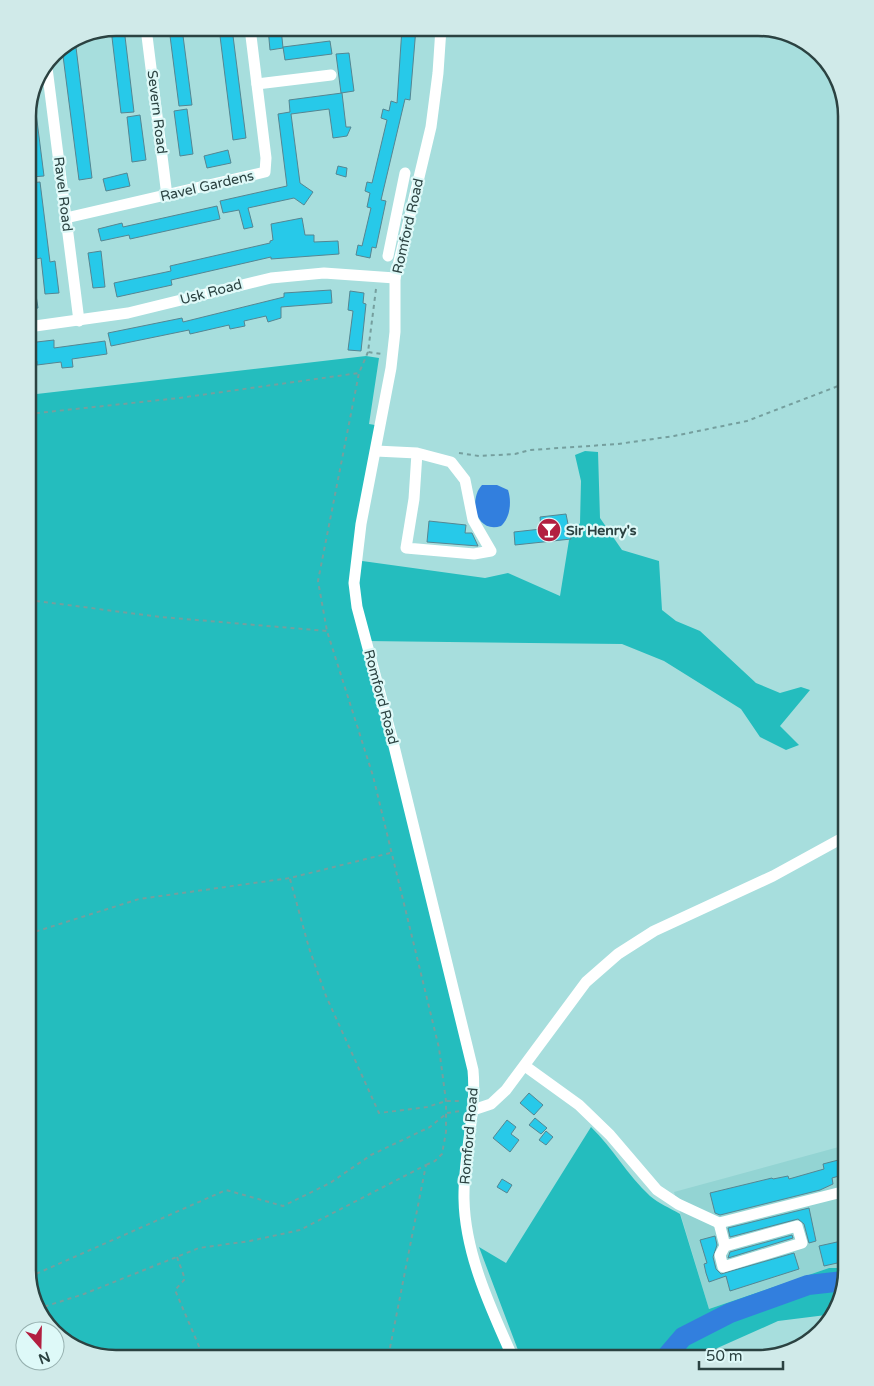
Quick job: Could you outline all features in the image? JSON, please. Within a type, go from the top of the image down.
[{"type":"street","name":"Severn Road","points":[[147,36],[167,196]]},
{"type":"street","name":"Ravel Gardens","points":[[66,218],[265,172],[266,158],[251,36]]},
{"type":"street","name":"Romford Road","points":[[440,36],[431,127],[395,278],[396,305],[391,368],[355,560],[354,583],[357,607],[392,738],[470,1050],[475,1085],[464,1178],[465,1220],[478,1268],[511,1350]]},
{"type":"street","points":[[257,84],[331,75]]},
{"type":"street","name":"Ravel Road","points":[[48,76],[79,320]]},
{"type":"street","points":[[388,256],[405,173]]},
{"type":"street","points":[[400,199],[413,202]]},
{"type":"street","points":[[392,233],[404,235]]},
{"type":"street","name":"Usk Road","points":[[36,326],[156,307],[271,278],[324,273],[395,278]]},
{"type":"street","points":[[376,451],[417,453],[450,462],[465,480],[473,520],[491,551],[474,554],[406,548],[414,499],[417,453]]},
{"type":"street","points":[[474,1106],[491,1104],[525,1066],[586,982],[618,954],[654,931],[774,876],[838,840]]},
{"type":"street","points":[[525,1066],[579,1105],[610,1135],[657,1190],[678,1204],[719,1223],[838,1193]]},
{"type":"street","points":[[719,1223],[725,1246],[720,1255],[723,1267],[802,1243],[797,1226],[725,1246]]},
{"type":"path","points":[[46,1306],[84,1294],[198,1248],[300,1230],[435,1161],[442,1154],[447,1112],[430,1002],[390,854],[373,776],[327,631],[318,581],[359,373],[368,352],[377,276]]},
{"type":"path","points":[[368,352],[384,354]]},
{"type":"path","points":[[36,413],[179,398],[359,373]]},
{"type":"path","points":[[440,458],[451,453],[479,456],[515,454],[530,450],[618,444],[682,435],[747,421],[838,386]]},
{"type":"path","points":[[36,601],[161,617],[327,631]]},
{"type":"path","points":[[36,931],[139,899],[290,878],[390,854]]},
{"type":"path","points":[[290,878],[309,948],[326,996],[379,1113],[427,1107],[446,1101],[474,1106]]},
{"type":"path","points":[[36,1274],[226,1190],[283,1206],[330,1183],[371,1155],[430,1127],[447,1112],[474,1106]]},
{"type":"path","points":[[390,1350],[426,1165]]},
{"type":"path","points":[[177,1257],[185,1279],[175,1290],[201,1350]]},
{"type":"shaded area","points":[[366,356],[379,358],[369,424],[381,426],[355,560],[485,578],[508,573],[560,596],[569,540],[580,523],[581,481],[575,455],[585,451],[598,452],[600,518],[622,550],[659,561],[662,610],[676,621],[700,631],[756,683],[780,693],[801,687],[810,690],[780,726],[799,745],[786,750],[760,737],[741,709],[664,661],[622,644],[366,641],[473,1070],[464,1177],[475,1260],[510,1350],[111,1350],[81,1341],[65,1331],[65,1321],[55,1321],[41,1295],[36,1270],[36,394]]},
{"type":"shaded area","points":[[482,485],[497,485],[508,490],[509,510],[501,526],[492,527],[486,525],[477,514],[475,507],[476,499]]},
{"type":"shaded area","points":[[591,1127],[650,1196],[680,1214],[709,1309],[829,1268],[838,1268],[838,1270],[832,1300],[823,1315],[778,1321],[713,1350],[518,1350],[479,1247],[506,1263]]},
{"type":"shaded area","points":[[838,1147],[838,1268],[829,1268],[709,1309],[674,1192]]},
{"type":"building","points":[[116,36],[125,36],[134,112],[121,113],[112,37]]},
{"type":"building","points":[[170,36],[183,36],[192,105],[179,106]]},
{"type":"building","points":[[220,36],[233,36],[246,138],[233,140]]},
{"type":"building","points":[[269,36],[282,36],[283,48],[270,50]]},
{"type":"building","points":[[401,36],[415,36],[410,100],[405,99],[381,200],[386,201],[376,248],[372,247],[370,258],[356,255],[358,245],[362,246],[371,208],[367,207],[370,193],[365,191],[367,182],[372,183],[387,120],[381,118],[383,109],[389,111],[391,101],[397,103]]},
{"type":"building","points":[[330,41],[332,54],[285,60],[283,47]]},
{"type":"building","points":[[76,47],[92,178],[79,180],[63,57]]},
{"type":"building","points":[[349,53],[354,91],[341,93],[336,54]]},
{"type":"building","points":[[342,93],[346,127],[351,127],[347,136],[333,138],[329,109],[291,114],[300,183],[313,192],[304,205],[294,198],[248,208],[253,227],[244,229],[239,210],[223,213],[220,201],[287,186],[278,114],[290,112],[289,100]]},
{"type":"building","points":[[187,109],[193,154],[180,156],[174,111]]},
{"type":"building","points":[[36,113],[44,176],[36,177]]},
{"type":"building","points":[[140,115],[146,160],[132,162],[127,117]]},
{"type":"building","points":[[228,150],[231,163],[207,168],[204,156]]},
{"type":"building","points":[[338,166],[347,168],[346,177],[336,174]]},
{"type":"building","points":[[127,173],[130,186],[106,191],[103,179]]},
{"type":"building","points":[[36,182],[40,182],[50,262],[55,261],[59,293],[45,294],[41,258],[36,259]]},
{"type":"building","points":[[217,206],[220,219],[130,239],[129,235],[101,241],[98,229],[122,223],[123,227]]},
{"type":"building","points":[[302,218],[305,235],[314,235],[314,242],[338,241],[339,254],[271,259],[271,257],[171,280],[172,285],[117,297],[114,283],[171,271],[170,266],[270,243],[273,240],[271,224]]},
{"type":"building","points":[[101,251],[105,287],[93,288],[88,253]]},
{"type":"building","points":[[331,290],[332,303],[281,307],[281,318],[268,322],[266,316],[244,321],[245,326],[230,329],[229,325],[190,334],[189,330],[111,346],[108,333],[182,318],[183,322],[284,297],[284,293]]},
{"type":"building","points":[[350,291],[364,293],[363,303],[366,304],[361,351],[348,350],[353,311],[348,310]]},
{"type":"building","points":[[54,340],[54,348],[105,341],[107,354],[72,359],[73,367],[62,368],[61,362],[37,365],[36,342]]},
{"type":"building","name":"Sir Henry's","points":[[566,514],[571,539],[515,545],[514,532],[541,529],[540,517]]},
{"type":"building","points":[[429,521],[466,525],[465,533],[472,533],[478,546],[427,542]]},
{"type":"building","points":[[529,1093],[543,1105],[534,1115],[520,1103]]},
{"type":"building","points":[[535,1118],[547,1128],[541,1134],[529,1125]]},
{"type":"building","points":[[507,1120],[516,1127],[511,1134],[519,1140],[510,1152],[493,1138]]},
{"type":"building","points":[[546,1131],[553,1137],[546,1145],[539,1140]]},
{"type":"building","points":[[838,1160],[838,1176],[832,1178],[833,1184],[820,1190],[720,1215],[715,1213],[710,1193],[772,1178],[788,1176],[789,1179],[824,1169],[823,1164]]},
{"type":"building","points":[[502,1179],[512,1185],[507,1193],[497,1187]]},
{"type":"building","points":[[809,1208],[816,1241],[809,1243],[804,1224],[798,1219],[730,1237],[728,1228]]},
{"type":"building","points":[[792,1235],[793,1238],[728,1258],[730,1252]]},
{"type":"building","points":[[715,1236],[717,1245],[713,1257],[716,1269],[721,1274],[794,1253],[799,1269],[730,1291],[726,1276],[709,1282],[706,1273],[704,1264],[707,1263],[700,1240]]},
{"type":"building","points":[[838,1242],[838,1263],[824,1266],[819,1246]]},
{"type":"waterway","points":[[672,1350],[683,1337],[730,1313],[808,1285],[837,1282]]},
{"type":"place","name":"Sir Henry's","points":[[549,530]]}]
